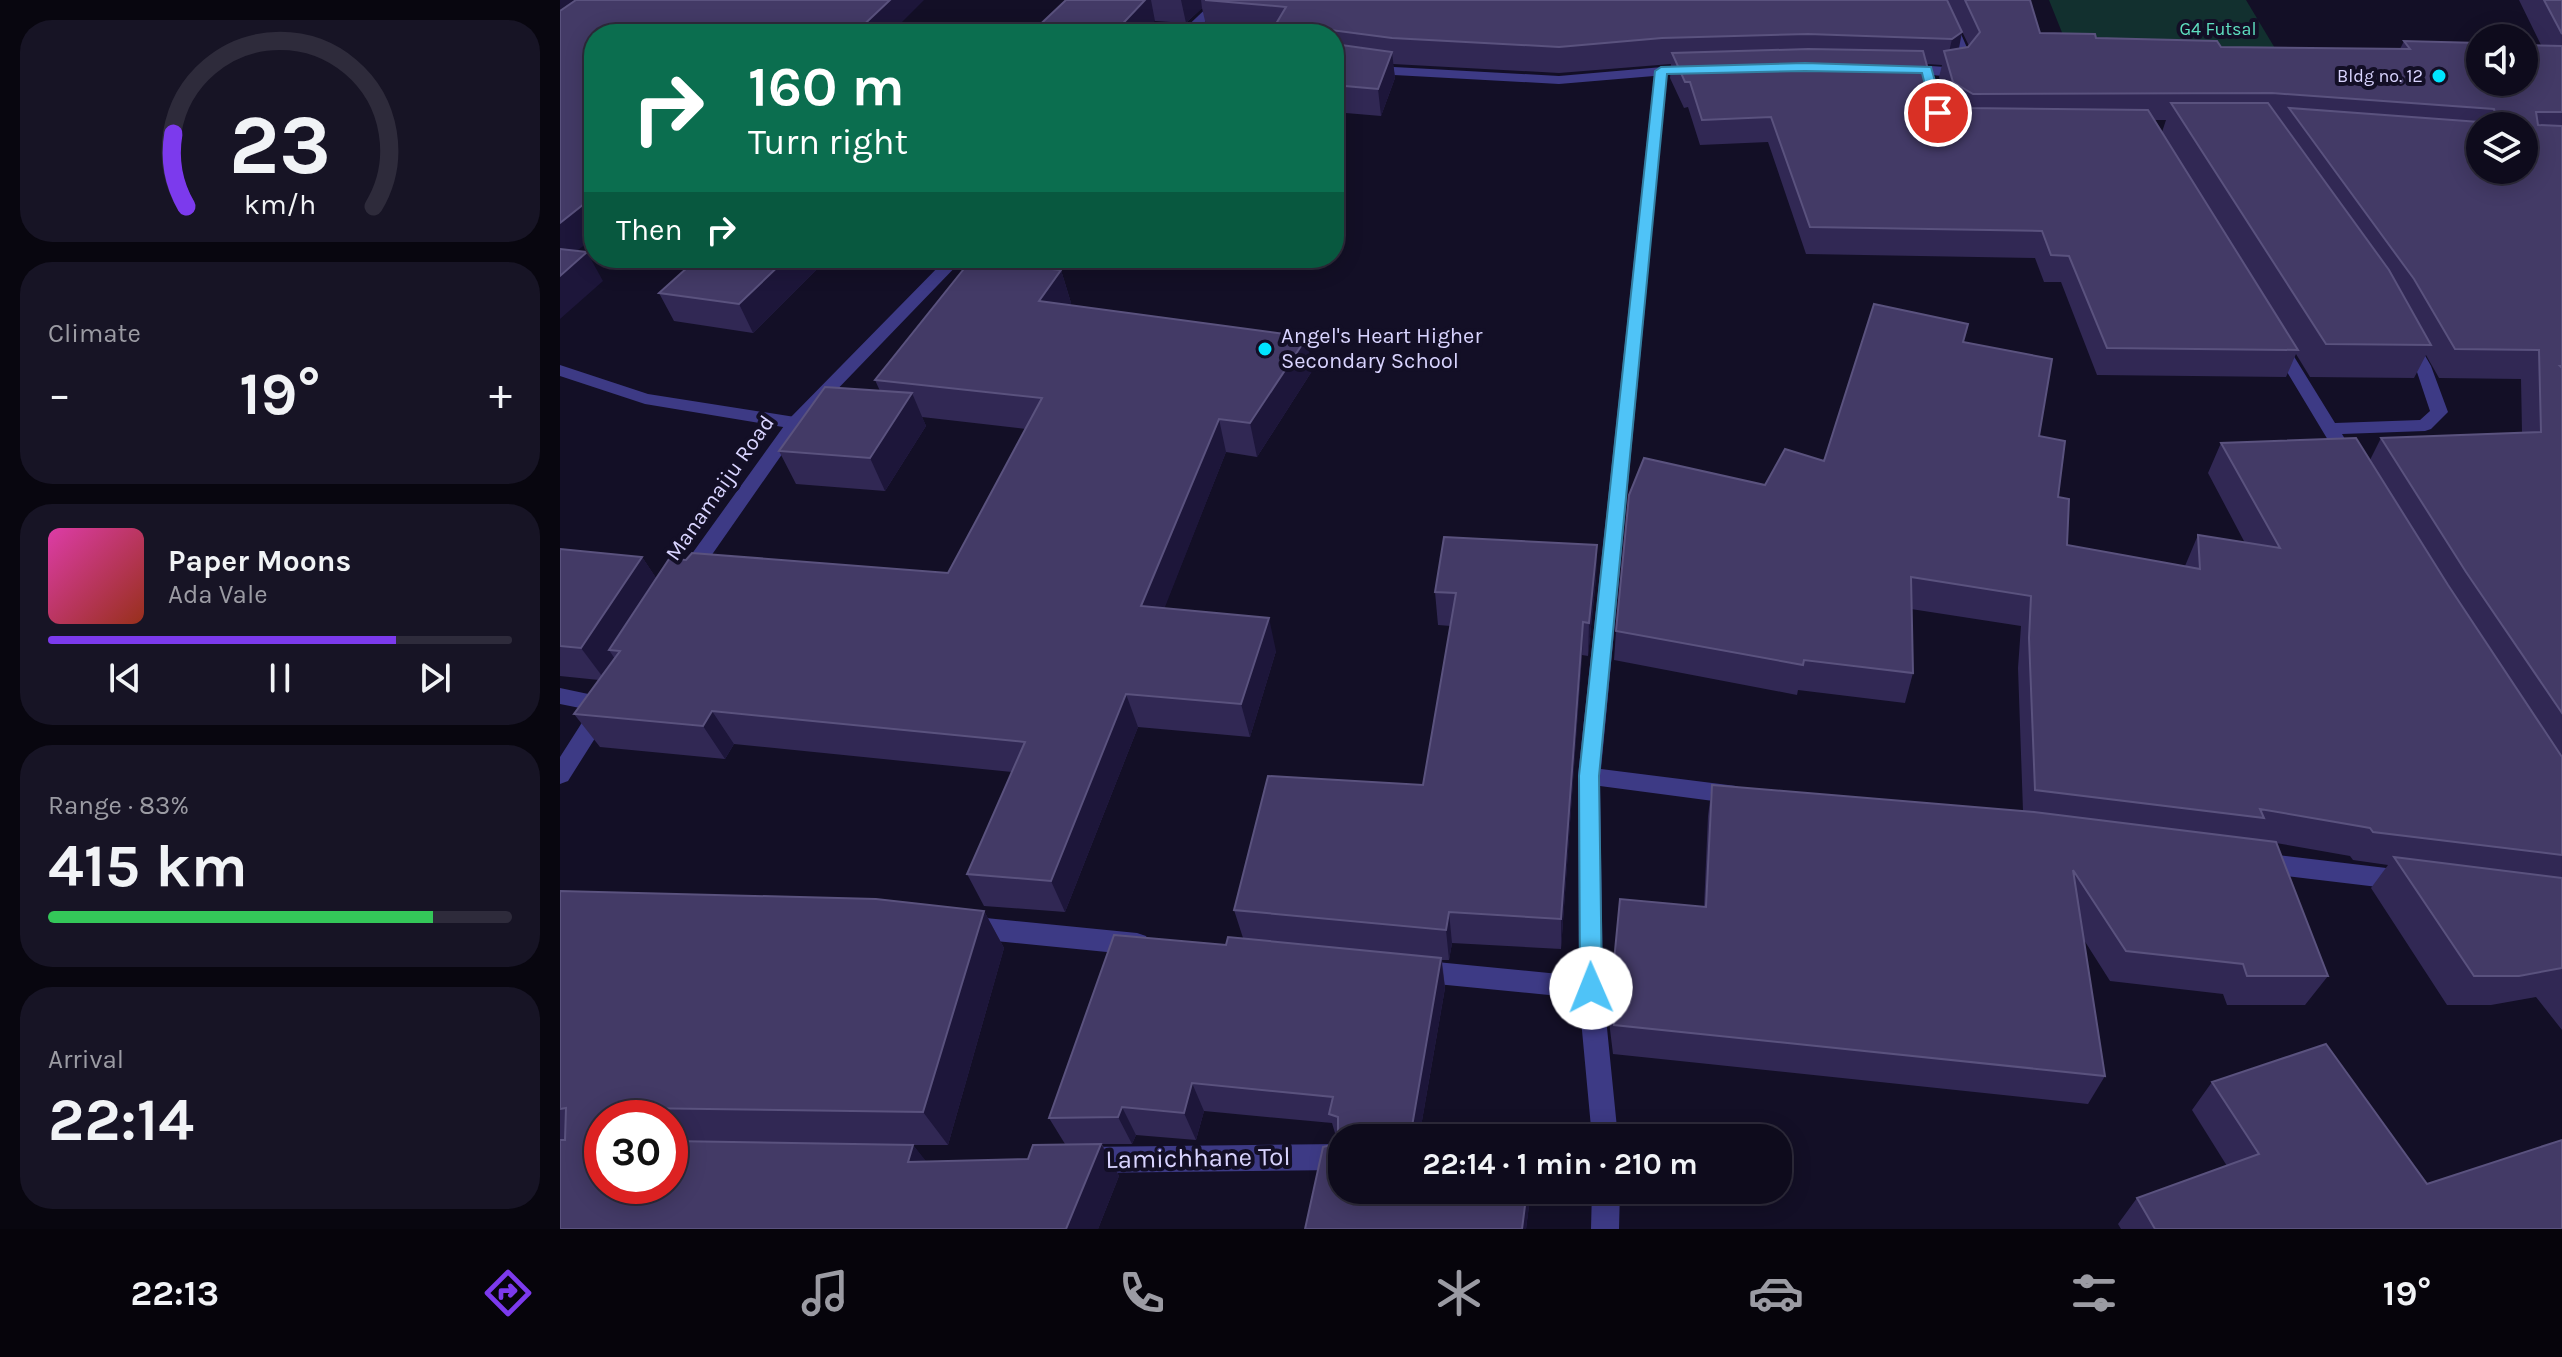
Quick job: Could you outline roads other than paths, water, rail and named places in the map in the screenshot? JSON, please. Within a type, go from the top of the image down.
[{"type":"street","points":[[1196,24],[1222,0]]},
{"type":"street","points":[[1923,74],[1948,72],[1961,67],[1966,59],[1940,0]]},
{"type":"street","points":[[1344,64],[1394,71],[1559,80],[1713,68]]},
{"type":"street","points":[[1604,1124],[1591,988],[1589,776],[1661,71]]},
{"type":"street","name":"Manamaiju Road","points":[[676,594],[795,423],[946,268]]},
{"type":"street","points":[[2266,324],[2361,480]]},
{"type":"street","points":[[2330,429],[2425,425],[2439,412],[2423,366],[2403,332]]},
{"type":"street","points":[[560,370],[645,399],[795,423]]},
{"type":"street","points":[[560,696],[609,699],[560,775]]},
{"type":"street","points":[[1589,776],[1763,799]]},
{"type":"street","points":[[2237,860],[2420,882]]},
{"type":"street","points":[[936,924],[1154,945]]},
{"type":"street","points":[[1388,968],[1591,988]]},
{"type":"street","name":"Lamichhane Tol","points":[[1060,1160],[1328,1157]]},
{"type":"street","points":[[1605,1229],[1606,1204]]},
{"type":"place","name":"Bldg no. 12","points":[[2439,76]]},
{"type":"place","name":"Angel's Heart Higher Secondary School","points":[[1265,349]]},
{"type":"park label","name":"G4 Futsal","points":[[2218,29]]}]
